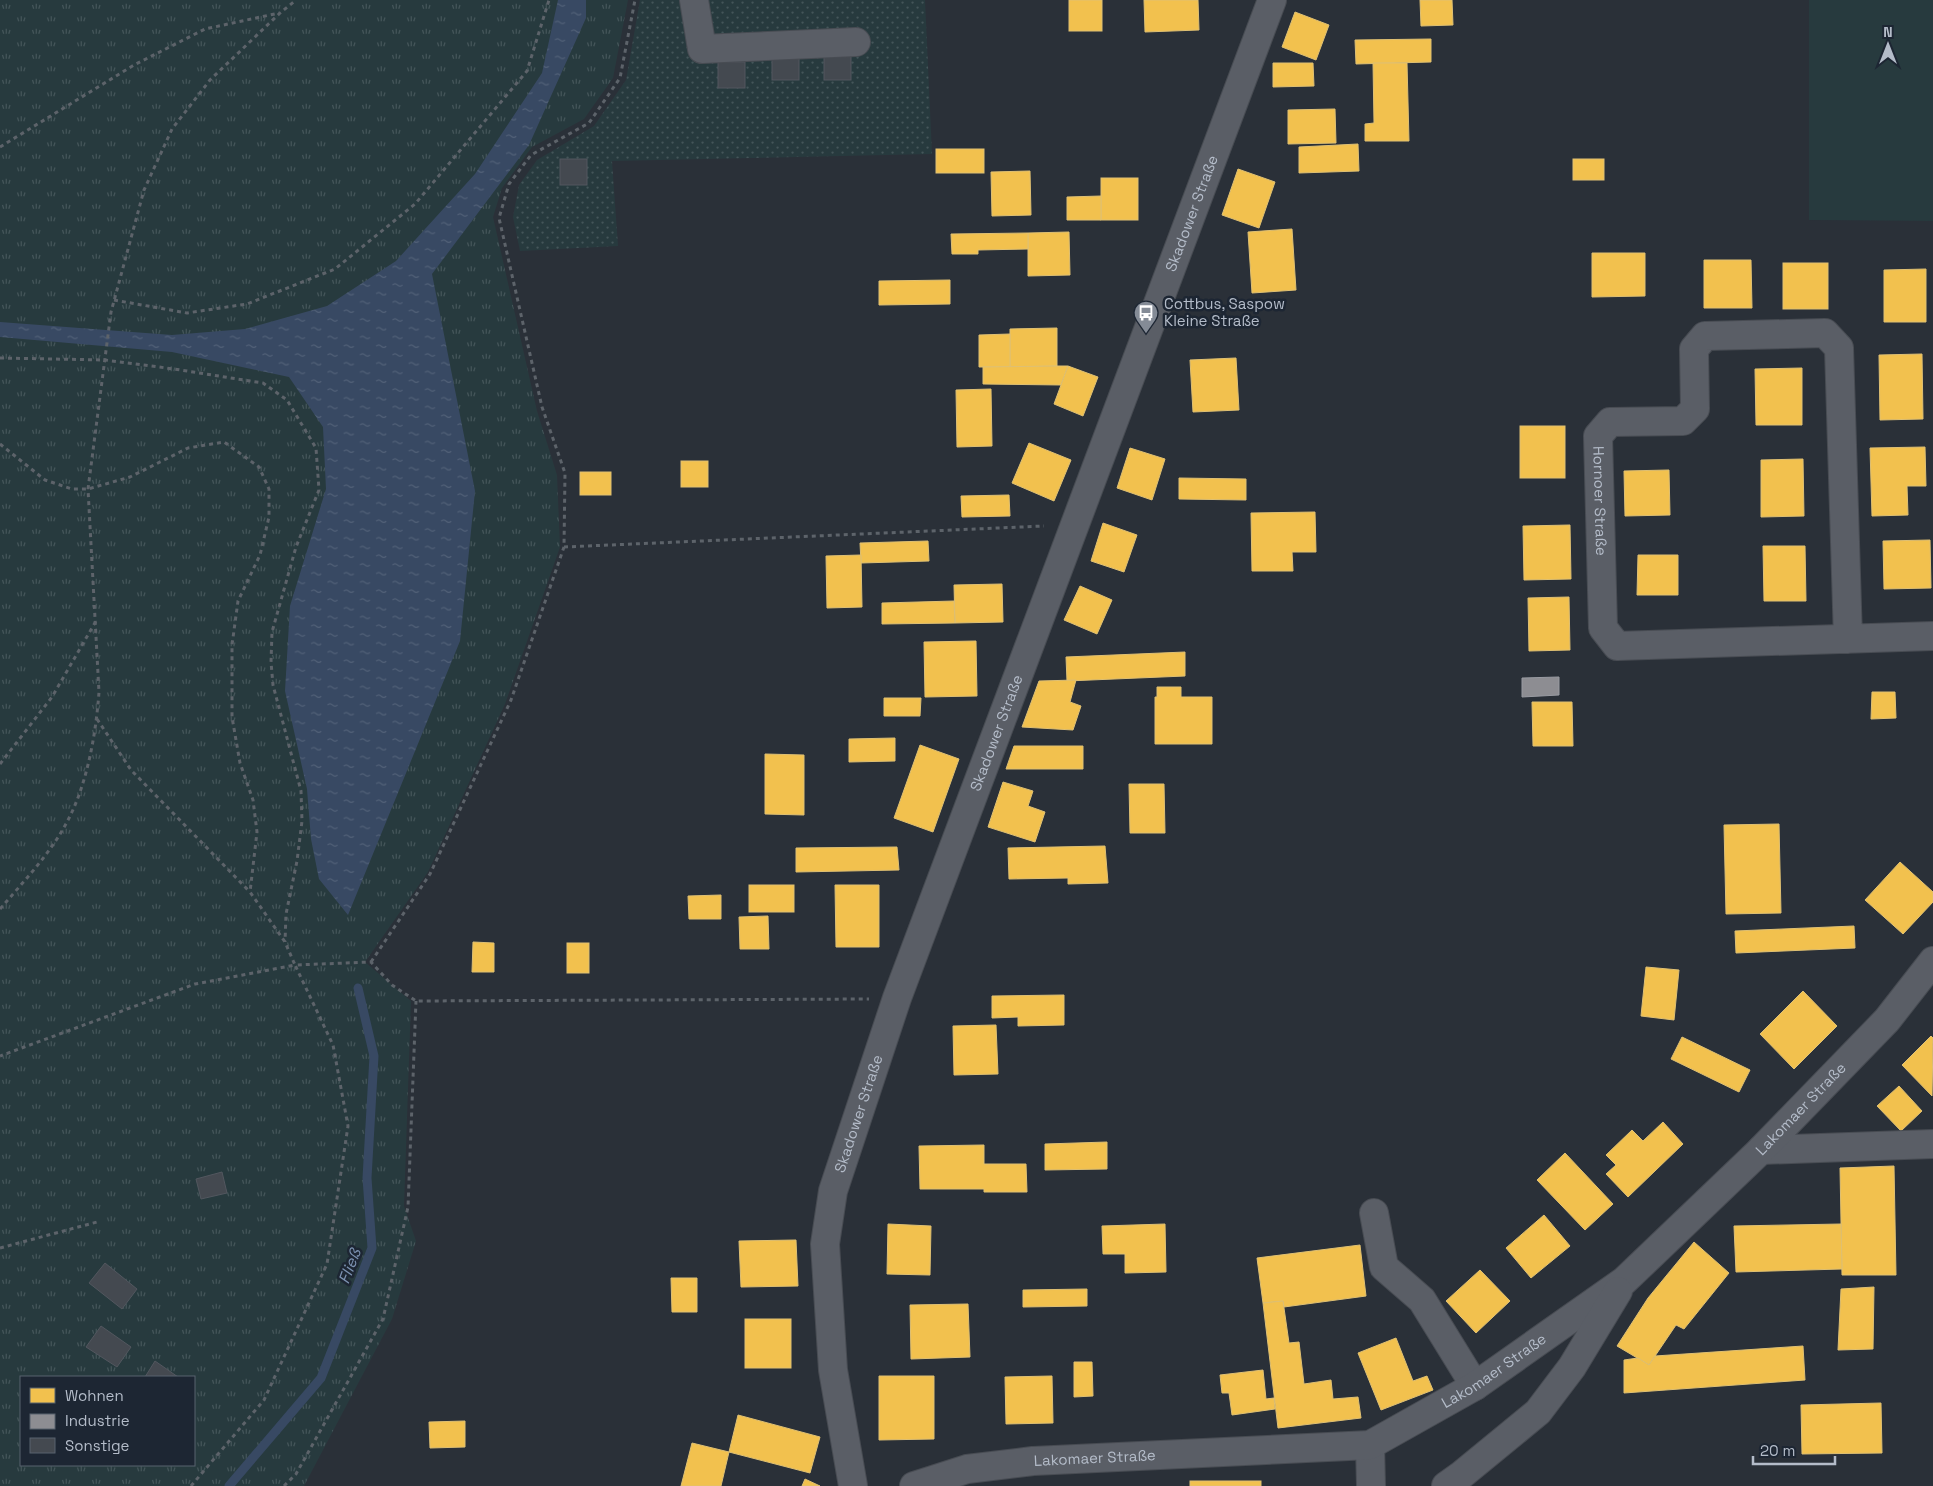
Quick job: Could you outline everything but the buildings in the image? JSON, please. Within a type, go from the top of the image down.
[{"type":"street","points":[[694,0],[702,49],[856,42]]},
{"type":"street","name":"Skadower Straße","points":[[852,1486],[834,1381],[825,1244],[833,1191],[897,998],[1272,0]]},
{"type":"street","name":"Hornoer Straße","points":[[1848,638],[1839,348],[1825,333],[1705,336],[1694,349],[1695,409],[1683,421],[1610,422],[1598,436],[1603,628],[1617,646],[1933,636]]},
{"type":"street","name":"Lakomaer Straße","points":[[914,1486],[967,1469],[1033,1461],[1370,1445],[1475,1386],[1624,1281],[1760,1150],[1887,1020],[1933,962]]},
{"type":"street","points":[[1760,1150],[1933,1144]]},
{"type":"street","points":[[1374,1213],[1384,1267],[1422,1300],[1475,1386]]},
{"type":"street","points":[[1446,1486],[1538,1412],[1572,1366],[1624,1281]]},
{"type":"street","points":[[1370,1445],[1371,1486]]},
{"type":"path","points":[[0,909],[44,858],[68,821],[86,773],[97,719],[99,692],[88,490],[111,312],[144,190],[172,129],[210,80],[296,0]]},
{"type":"path","points":[[114,300],[187,313],[247,304],[336,269],[415,204],[528,71],[548,0]]},
{"type":"path","points":[[371,962],[434,866],[511,700],[564,547],[565,473],[542,407],[499,218],[509,184],[532,155],[589,123],[620,78],[635,0]]},
{"type":"path","points":[[0,147],[134,65],[205,29],[280,13]]},
{"type":"path","points":[[0,358],[106,360],[263,383],[287,400],[316,448],[319,490],[296,547],[272,632],[271,662],[273,685],[301,791],[302,806],[297,861],[286,914],[285,942]]},
{"type":"path","points":[[0,444],[45,480],[72,490],[88,490],[130,477],[188,448],[224,442],[259,467],[269,489],[269,517],[260,556],[238,601],[232,645],[232,717],[240,763],[253,800],[257,832],[250,892]]},
{"type":"path","points":[[564,547],[1074,524]]},
{"type":"path","points":[[0,764],[52,697],[96,620]]},
{"type":"path","points":[[97,719],[132,770],[250,892],[285,942],[333,1044],[348,1126],[327,1264],[264,1400],[190,1486]]},
{"type":"path","points":[[0,1056],[195,984],[295,965],[371,962],[392,984],[416,1001],[897,998]]},
{"type":"path","points":[[284,1486],[296,1474],[383,1319],[408,1207],[416,1001]]},
{"type":"path","points":[[0,1248],[97,1222]]},
{"type":"green space","points":[[0,0],[628,0],[613,78],[584,119],[532,147],[502,188],[493,217],[537,411],[557,475],[560,547],[505,704],[428,872],[365,962],[411,1001],[404,1206],[416,1241],[392,1319],[304,1486],[0,1486]]},
{"type":"green space","points":[[640,0],[925,0],[932,154],[612,161],[618,246],[520,251],[513,217],[519,185],[537,160],[594,126],[626,80]]},
{"type":"green space","points":[[1809,0],[1933,0],[1933,221],[1809,220]]},
{"type":"water","points":[[558,0],[586,0],[586,18],[529,145],[432,274],[475,491],[460,641],[348,915],[319,879],[311,839],[307,789],[285,691],[290,606],[326,489],[323,427],[289,377],[172,352],[0,337],[0,322],[172,335],[245,329],[327,306],[396,261],[475,174],[542,73]]},
{"type":"waterway","name":"Fließ","points":[[229,1486],[321,1378],[372,1248],[367,1178],[374,1056],[358,988]]},
{"type":"place","name":"Cottbus, Saspow Kleine Straße","points":[[1146,334]]}]
